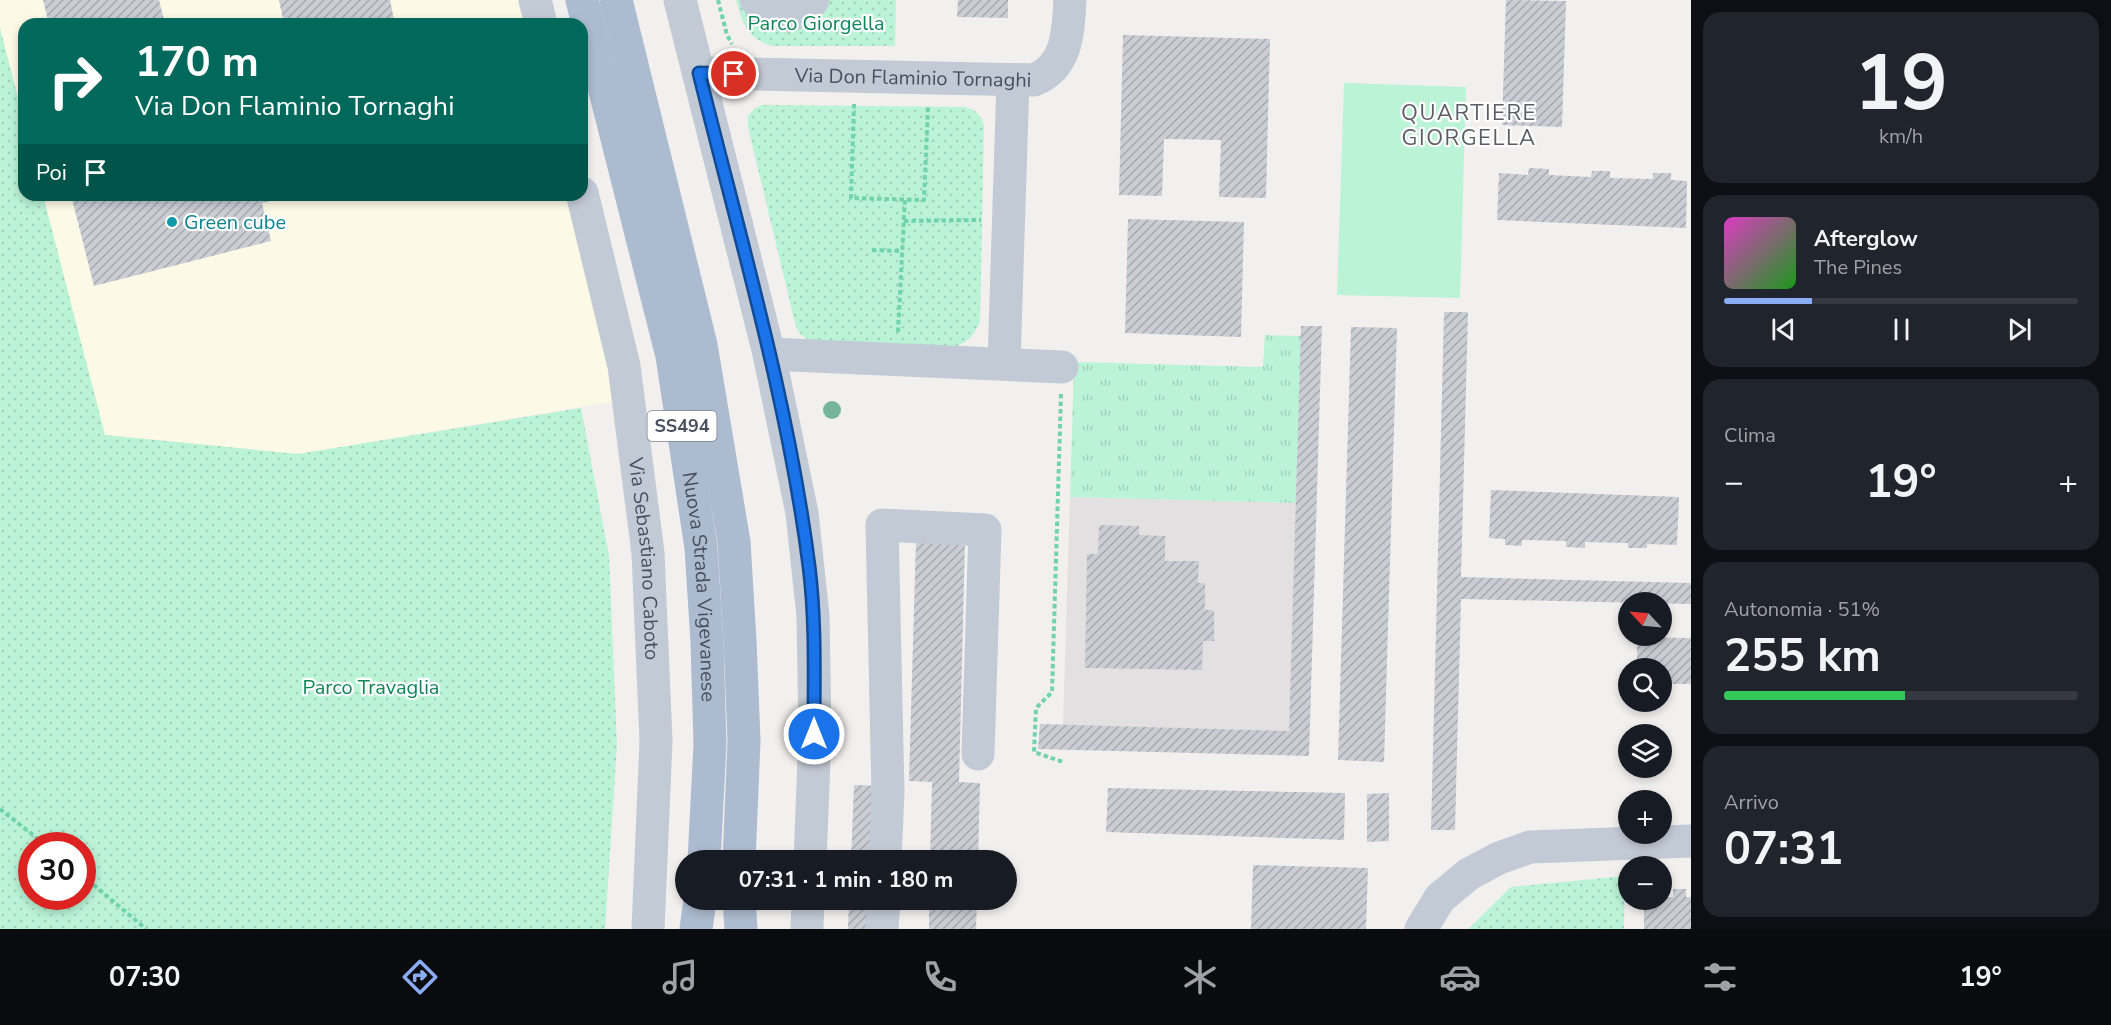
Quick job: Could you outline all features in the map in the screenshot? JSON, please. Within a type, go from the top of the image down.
[{"type":"main road","name":"Nuova Strada Vigevanese","points":[[582,0],[587,18]]},
{"type":"main road","name":"Nuova Strada Vigevanese","points":[[616,0],[702,345],[734,542],[744,741],[739,850]]},
{"type":"main road","name":"Nuova Strada Vigevanese","points":[[588,24],[672,356],[701,548],[710,744],[705,850]]},
{"type":"main road","points":[[696,929],[699,910]]},
{"type":"main road","points":[[700,929],[701,910]]},
{"type":"main road","points":[[736,929],[737,910]]},
{"type":"main road","points":[[739,910],[741,929]]},
{"type":"street","points":[[535,0],[540,18]]},
{"type":"street","points":[[680,0],[769,354],[802,513],[813,616],[814,734],[810,850]]},
{"type":"street","points":[[756,0],[763,7],[788,16],[803,10],[813,0]]},
{"type":"street","name":"Via Don Flaminio Tornaghi","points":[[699,73],[1034,80],[1044,75],[1061,56],[1067,39],[1070,0]]},
{"type":"street","points":[[1004,363],[1013,80]]},
{"type":"street","name":"Via Sebastiano Caboto","points":[[584,201],[624,366],[648,553],[656,741],[648,929]]},
{"type":"street","points":[[769,354],[1062,367]]},
{"type":"street","points":[[885,850],[888,793],[882,525],[985,530],[978,754]]},
{"type":"street","points":[[1421,929],[1440,898],[1469,874],[1500,858],[1530,848],[1691,841]]},
{"type":"street","points":[[807,929],[808,910]]},
{"type":"street","points":[[882,929],[883,910]]},
{"type":"path","points":[[854,98],[850,198],[924,200],[928,99]]},
{"type":"path","points":[[897,359],[905,199]]},
{"type":"path","points":[[904,221],[988,220]]},
{"type":"path","points":[[872,250],[902,251]]},
{"type":"path","points":[[1062,367],[1052,692],[1036,708],[1035,752],[1063,762]]},
{"type":"path","points":[[0,809],[29,832]]},
{"type":"path","points":[[96,887],[146,929]]},
{"type":"shaded area","points":[[0,0],[544,0],[548,18],[18,18],[18,98],[0,28]]},
{"type":"shaded area","points":[[588,174],[635,362],[641,397],[298,454],[105,435],[45,201],[588,201]]},
{"type":"shaded area","points":[[1070,497],[1296,503],[1289,731],[1063,725]]},
{"type":"green space","name":"Parco Giorgella","points":[[736,0],[896,0],[895,46],[772,46],[756,38],[747,29]]},
{"type":"green space","name":"Parco Travaglia","points":[[0,28],[18,98],[18,201],[45,201],[105,435],[298,454],[581,408],[609,556],[617,744],[605,929],[0,929]]},
{"type":"green space","points":[[1344,83],[1466,87],[1460,298],[1337,295]]},
{"type":"green space","points":[[763,105],[965,107],[979,115],[984,125],[980,321],[968,340],[956,346],[816,343],[800,333],[796,327],[748,127],[748,116],[755,108]]},
{"type":"green space","points":[[1265,335],[1301,336],[1296,503],[1070,497],[1074,362],[1263,367]]},
{"type":"green space","points":[[1618,877],[1618,910],[1624,910],[1624,929],[1468,929],[1511,887]]},
{"type":"building","points":[[43,0],[159,0],[164,18],[48,18]]},
{"type":"building","points":[[279,0],[390,0],[394,18],[283,18]]},
{"type":"building","points":[[958,0],[1008,0],[1008,18],[957,17]]},
{"type":"building","points":[[1506,0],[1566,1],[1562,127],[1502,125]]},
{"type":"building","points":[[1123,35],[1270,39],[1266,198],[1219,197],[1221,140],[1164,139],[1162,196],[1119,195]]},
{"type":"building","points":[[1529,168],[1549,169],[1549,175],[1591,177],[1592,171],[1610,171],[1610,178],[1653,179],[1653,173],[1671,173],[1671,180],[1687,181],[1686,228],[1497,220],[1499,173],[1528,175]]},
{"type":"building","name":"Green cube","points":[[73,201],[270,201],[262,203],[271,241],[94,286]]},
{"type":"building","points":[[1128,219],[1244,222],[1241,337],[1125,333]]},
{"type":"building","points":[[1444,312],[1468,312],[1461,577],[1691,583],[1691,604],[1672,604],[1672,592],[1618,592],[1618,602],[1461,599],[1455,830],[1431,830]]},
{"type":"building","points":[[1301,326],[1322,326],[1309,756],[1038,749],[1040,724],[1289,731]]},
{"type":"building","points":[[1351,327],[1397,328],[1384,762],[1338,760]]},
{"type":"building","points":[[1491,490],[1679,497],[1677,545],[1647,544],[1647,548],[1628,548],[1628,543],[1585,542],[1585,548],[1566,547],[1566,541],[1522,540],[1522,546],[1505,545],[1505,539],[1489,538]]},
{"type":"building","points":[[1099,525],[1139,526],[1139,535],[1165,536],[1165,561],[1199,561],[1198,583],[1205,583],[1205,610],[1214,610],[1214,641],[1203,641],[1202,670],[1085,668],[1087,554],[1098,554]]},
{"type":"building","points":[[916,540],[965,541],[959,782],[980,783],[978,850],[930,850],[932,782],[909,781]]},
{"type":"building","points":[[1672,638],[1691,638],[1691,684],[1672,684],[1672,658],[1637,658],[1637,646],[1672,646]]},
{"type":"building","points":[[854,785],[879,786],[876,850],[851,850]]},
{"type":"building","points":[[1108,788],[1345,793],[1344,840],[1106,832]]},
{"type":"building","points":[[1389,793],[1389,841],[1367,842],[1367,794]]},
{"type":"building","points":[[1253,865],[1368,868],[1366,929],[1251,929]]},
{"type":"building","points":[[1673,889],[1686,889],[1686,897],[1691,897],[1691,929],[1644,929],[1644,910],[1672,910]]},
{"type":"building","points":[[849,910],[874,910],[873,929],[848,929]]},
{"type":"building","points":[[929,910],[977,910],[976,929],[929,929]]},
{"type":"place","name":"Green cube","points":[[172,222]]},
{"type":"district","name":"QUARTIERE GIORGELLA","points":[[1469,124]]},
{"type":"route","points":[[734,74],[699,73],[769,354],[802,513],[813,616],[814,734]]}]
